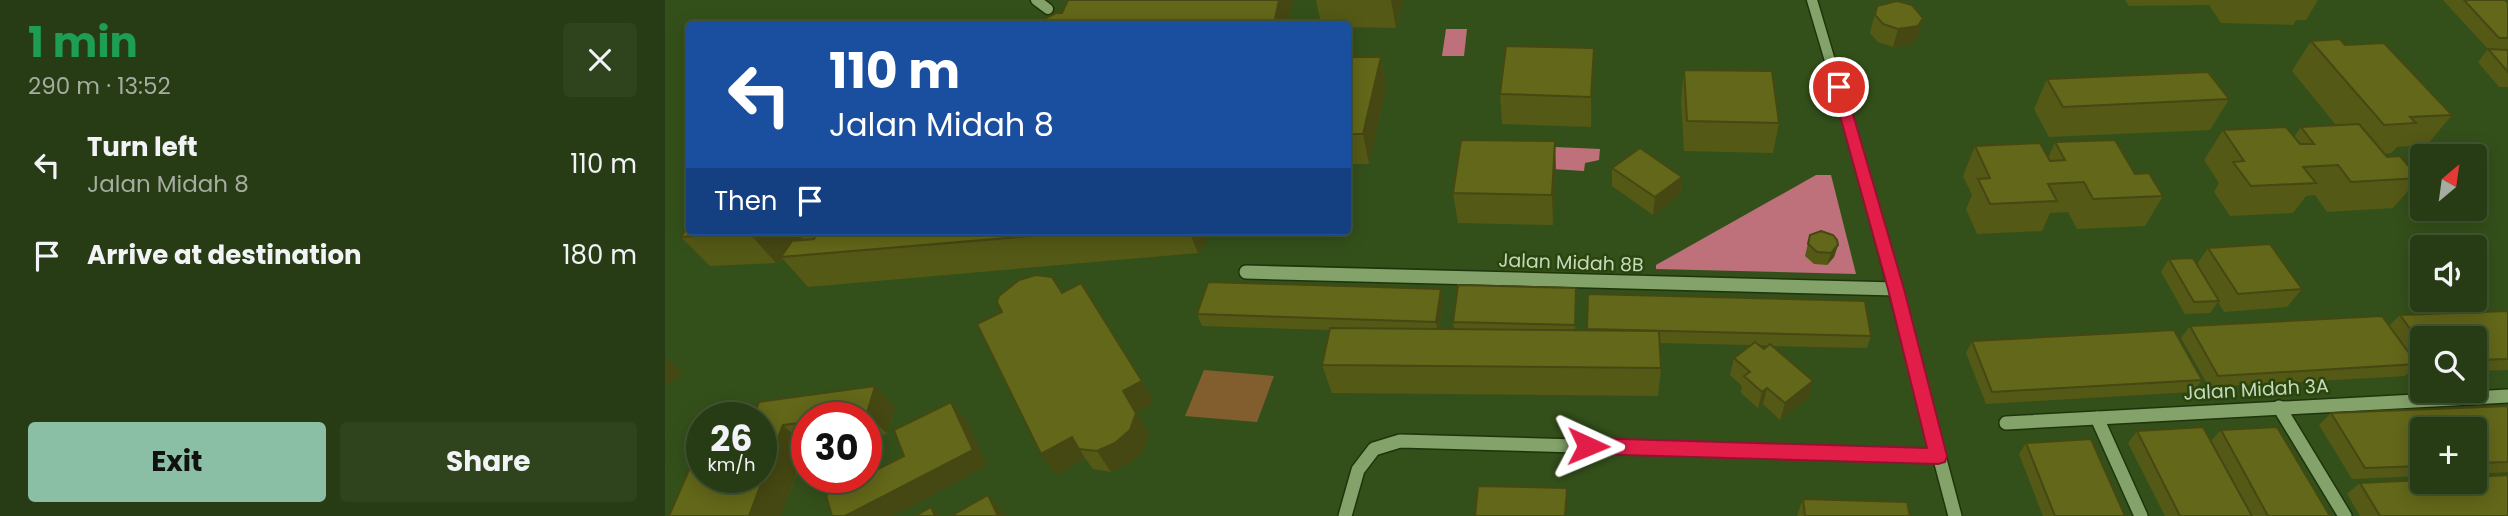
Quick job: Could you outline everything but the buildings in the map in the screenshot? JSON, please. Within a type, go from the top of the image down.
[{"type":"street","points":[[1035,0],[1048,9]]},
{"type":"street","points":[[1812,0],[1863,166],[1955,516]]},
{"type":"street","name":"Jalan Midah 8B","points":[[1246,272],[1896,289]]},
{"type":"street","name":"Jalan Midah 3A","points":[[2006,423],[2508,396]]},
{"type":"street","points":[[2279,407],[2345,516]]},
{"type":"street","points":[[2097,418],[2141,516]]},
{"type":"street","points":[[1345,516],[1358,470],[1374,449],[1400,441],[1938,456]]},
{"type":"shaded area","points":[[1446,29],[1467,29],[1464,56],[1442,56]]},
{"type":"shaded area","points":[[1555,147],[1600,149],[1599,160],[1585,163],[1584,171],[1552,169]]},
{"type":"shaded area","points":[[1816,175],[1831,175],[1856,274],[1656,269],[1656,265]]},
{"type":"shaded area","points":[[1204,370],[1274,376],[1257,422],[1185,416]]},
{"type":"route","points":[[1588,446],[1938,456],[1896,289],[1839,87]]}]
